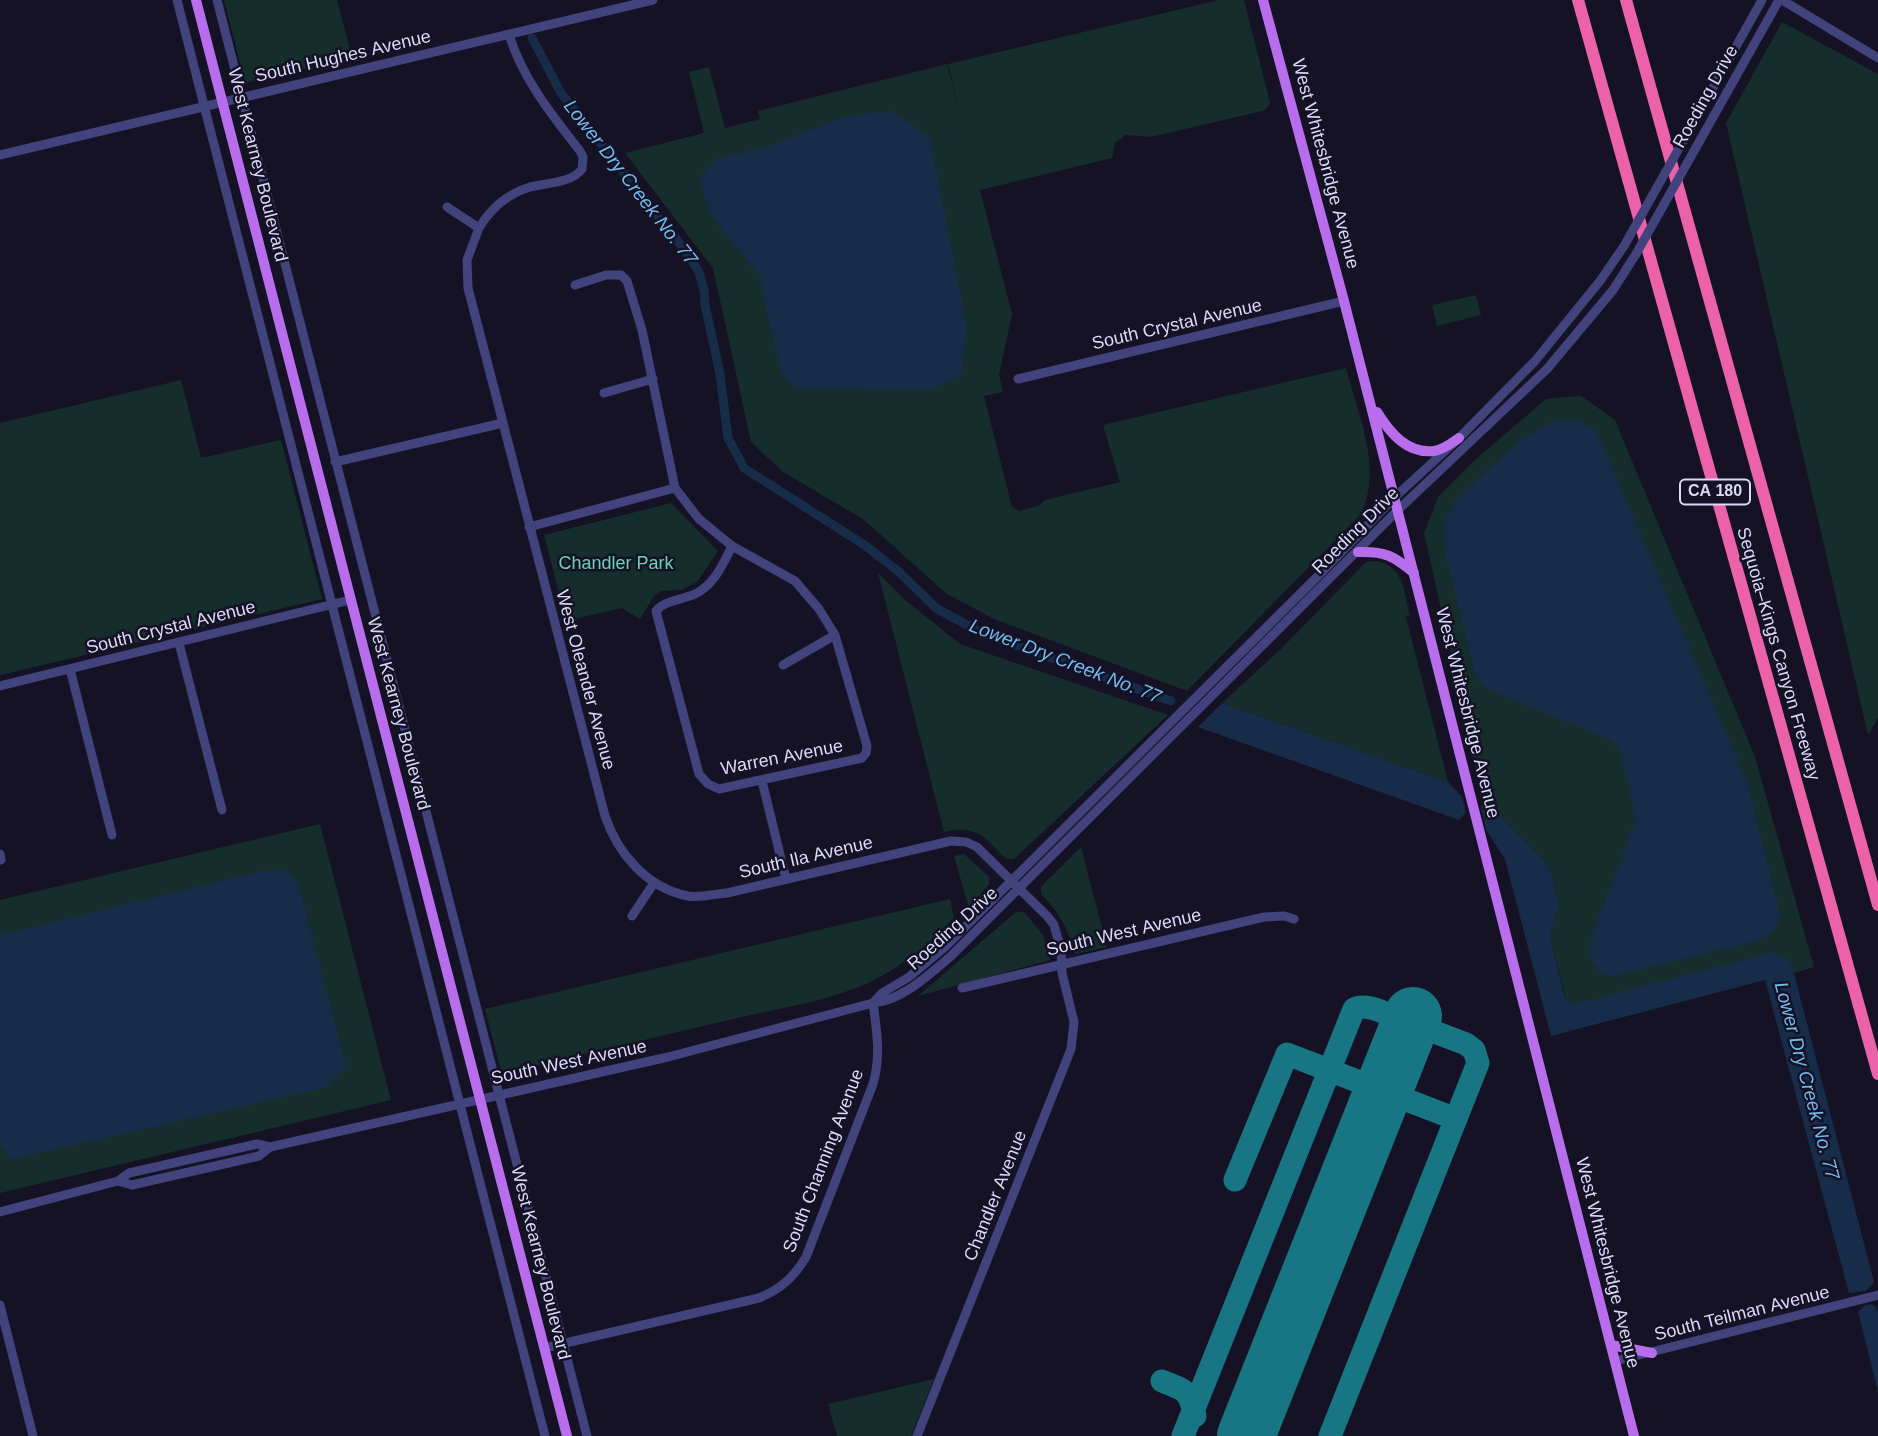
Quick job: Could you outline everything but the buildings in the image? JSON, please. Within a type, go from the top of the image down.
[{"type":"highway","name":"Sequoia–Kings Canyon Freeway","points":[[1578,0],[1878,1074]]},
{"type":"highway","name":"Sequoia–Kings Canyon Freeway","points":[[1626,0],[1878,905]]},
{"type":"highway","points":[[1845,788],[1878,892]]},
{"type":"main road","name":"West Kearney Boulevard","points":[[196,0],[566,1436]]},
{"type":"main road","name":"West Whitesbridge Avenue","points":[[1263,0],[1395,497],[1476,825],[1634,1435]]},
{"type":"main road","points":[[1370,402],[1391,433],[1404,444],[1418,450],[1437,451],[1460,439]]},
{"type":"main road","points":[[1358,552],[1375,551],[1390,555],[1414,573]]},
{"type":"main road","points":[[1611,1345],[1652,1353]]},
{"type":"street","name":"West Kearney Boulevard","points":[[177,0],[545,1436]]},
{"type":"street","name":"West Kearney Boulevard","points":[[217,0],[587,1436]]},
{"type":"street","name":"South Hughes Avenue","points":[[0,155],[653,0]]},
{"type":"street","name":"Roeding Drive","points":[[873,1003],[882,993],[909,978],[926,964],[1012,881],[1395,497],[1460,439],[1535,361],[1600,281],[1624,246],[1762,0]]},
{"type":"street","points":[[1781,0],[1878,58]]},
{"type":"street","name":"Roeding Drive","points":[[873,1003],[885,1002],[903,993],[933,971],[1019,889],[1398,510],[1547,369],[1613,290],[1636,254],[1781,0]]},
{"type":"street","points":[[447,208],[479,228],[492,209],[505,199],[528,188],[572,177],[582,169],[583,157],[580,151],[527,78],[509,35]]},
{"type":"street","name":"West Oleander Avenue","points":[[479,228],[467,260],[468,288],[529,527],[612,837],[622,853],[654,883]]},
{"type":"street","points":[[575,285],[606,275],[621,275],[627,281],[642,330],[675,488],[699,519],[732,546],[795,581],[819,609],[835,635],[783,665]]},
{"type":"street","name":"South Crystal Avenue","points":[[1018,379],[1344,301]]},
{"type":"street","points":[[604,393],[653,379]]},
{"type":"street","points":[[335,462],[503,423]]},
{"type":"street","points":[[529,527],[675,488]]},
{"type":"street","name":"Warren Avenue","points":[[732,546],[718,574],[709,584],[699,592],[661,605],[656,611],[699,774],[708,785],[719,789],[862,758],[867,746],[835,635]]},
{"type":"street","name":"South Crystal Avenue","points":[[0,686],[350,600]]},
{"type":"street","points":[[179,643],[222,810]]},
{"type":"street","points":[[70,669],[112,835]]},
{"type":"street","points":[[762,781],[786,879]]},
{"type":"street","name":"South Ila Avenue","points":[[654,883],[690,897],[727,893],[951,841],[966,842]]},
{"type":"street","name":"Chandler Avenue","points":[[918,1436],[1071,1049],[1074,1022],[1054,925],[989,857],[977,846],[966,842]]},
{"type":"street","points":[[632,916],[654,883]]},
{"type":"street","name":"South West Avenue","points":[[962,988],[1264,917],[1284,916],[1294,919]]},
{"type":"street","name":"South West Avenue","points":[[0,1212],[118,1181],[129,1173],[257,1144],[270,1147],[667,1057],[873,1003]]},
{"type":"street","name":"South Channing Avenue","points":[[544,1348],[759,1298],[782,1287],[792,1277],[806,1257],[877,1071],[879,1042],[873,1003]]},
{"type":"street","name":"South Teilman Avenue","points":[[1615,1362],[1874,1296]]},
{"type":"street","points":[[0,1305],[33,1436]]},
{"type":"green space","points":[[224,0],[337,0],[352,57],[245,83]]},
{"type":"green space","points":[[1219,0],[1244,0],[1270,103],[1266,110],[1151,137],[1126,135],[1115,143],[1112,158],[980,190],[1012,314],[999,375],[1003,392],[984,396],[1012,507],[1019,511],[1038,506],[1045,500],[1120,482],[1103,425],[1346,368],[1362,423],[1369,460],[1370,479],[1361,514],[1187,691],[994,619],[947,594],[863,519],[783,472],[751,442],[713,268],[625,153],[704,133],[689,72],[709,67],[725,128],[760,119],[758,111],[947,64],[959,109],[948,64]]},
{"type":"green space","points":[[1782,22],[1878,74],[1878,718],[1868,735],[1726,123]]},
{"type":"green space","points":[[1476,295],[1481,315],[1437,326],[1432,305]]},
{"type":"green space","points":[[181,380],[201,458],[281,440],[322,599],[0,675],[0,423]]},
{"type":"green space","points":[[1581,396],[1615,420],[1755,757],[1814,967],[1794,973],[1791,962],[1574,1004],[1566,999],[1550,938],[1559,905],[1552,874],[1544,860],[1483,799],[1424,533],[1438,497],[1475,460],[1546,399]]},
{"type":"green space","name":"Chandler Park","points":[[671,503],[718,551],[697,582],[681,590],[662,591],[654,596],[640,619],[622,608],[566,621],[544,535]]},
{"type":"green space","points":[[1366,562],[1390,566],[1404,588],[1410,615],[1406,617],[1448,782],[1222,703],[1282,648]]},
{"type":"green space","points":[[878,573],[904,599],[960,644],[1168,715],[1014,859],[1006,859],[986,839],[973,832],[944,832]]},
{"type":"green space","points":[[320,824],[391,1100],[0,1193],[0,900]]},
{"type":"green space","points":[[1081,847],[1107,947],[1075,954],[1062,922],[1041,894],[1041,887]]},
{"type":"green space","points":[[964,854],[989,877],[989,884],[969,908],[954,856]]},
{"type":"green space","points":[[950,899],[954,918],[935,937],[894,969],[854,989],[805,1003],[505,1073],[501,1071],[485,1009]]},
{"type":"green space","points":[[1016,912],[1024,912],[1043,935],[1050,960],[918,996]]},
{"type":"green space","points":[[934,1379],[911,1436],[837,1436],[828,1404]]},
{"type":"water","points":[[891,111],[930,138],[967,327],[961,374],[932,390],[796,388],[781,374],[759,275],[711,215],[699,180],[716,158],[761,149],[850,115]]},
{"type":"water","points":[[1576,420],[1596,430],[1747,782],[1781,919],[1774,931],[1760,940],[1615,976],[1603,975],[1591,960],[1590,940],[1636,819],[1618,747],[1608,739],[1489,690],[1476,678],[1444,548],[1444,520],[1459,496],[1523,439],[1553,421]]},
{"type":"water","points":[[1222,703],[1448,782],[1462,797],[1466,812],[1459,820],[1198,727]]},
{"type":"water","points":[[1483,799],[1544,860],[1552,874],[1559,905],[1550,938],[1565,998],[1574,1004],[1775,952],[1791,962],[1874,1282],[1866,1291],[1849,1293],[1765,980],[1551,1036],[1505,859],[1486,830],[1481,807]]},
{"type":"water","points":[[284,870],[298,882],[346,1066],[327,1087],[12,1159],[0,1145],[0,935],[263,871]]},
{"type":"water","points":[[1871,1304],[1876,1307],[1878,1313],[1878,1392],[1858,1312]]},
{"type":"waterway","name":"Lower Dry Creek No. 77","points":[[532,38],[561,93],[699,272],[720,374],[728,438],[744,468],[866,546],[899,572],[936,608],[980,632],[1171,701]]},
{"type":"taxiway","points":[[1183,1436],[1354,1009],[1372,1008],[1397,1021],[1402,1031],[1400,1049]]},
{"type":"taxiway","points":[[1330,1436],[1478,1063],[1474,1050],[1466,1044],[1424,1028],[1410,1032],[1400,1049]]},
{"type":"taxiway","points":[[1235,1180],[1287,1054],[1456,1119]]},
{"type":"taxiway","points":[[1162,1381],[1186,1392],[1195,1416]]},
{"type":"runway","points":[[1246,1436],[1413,1016]]}]
